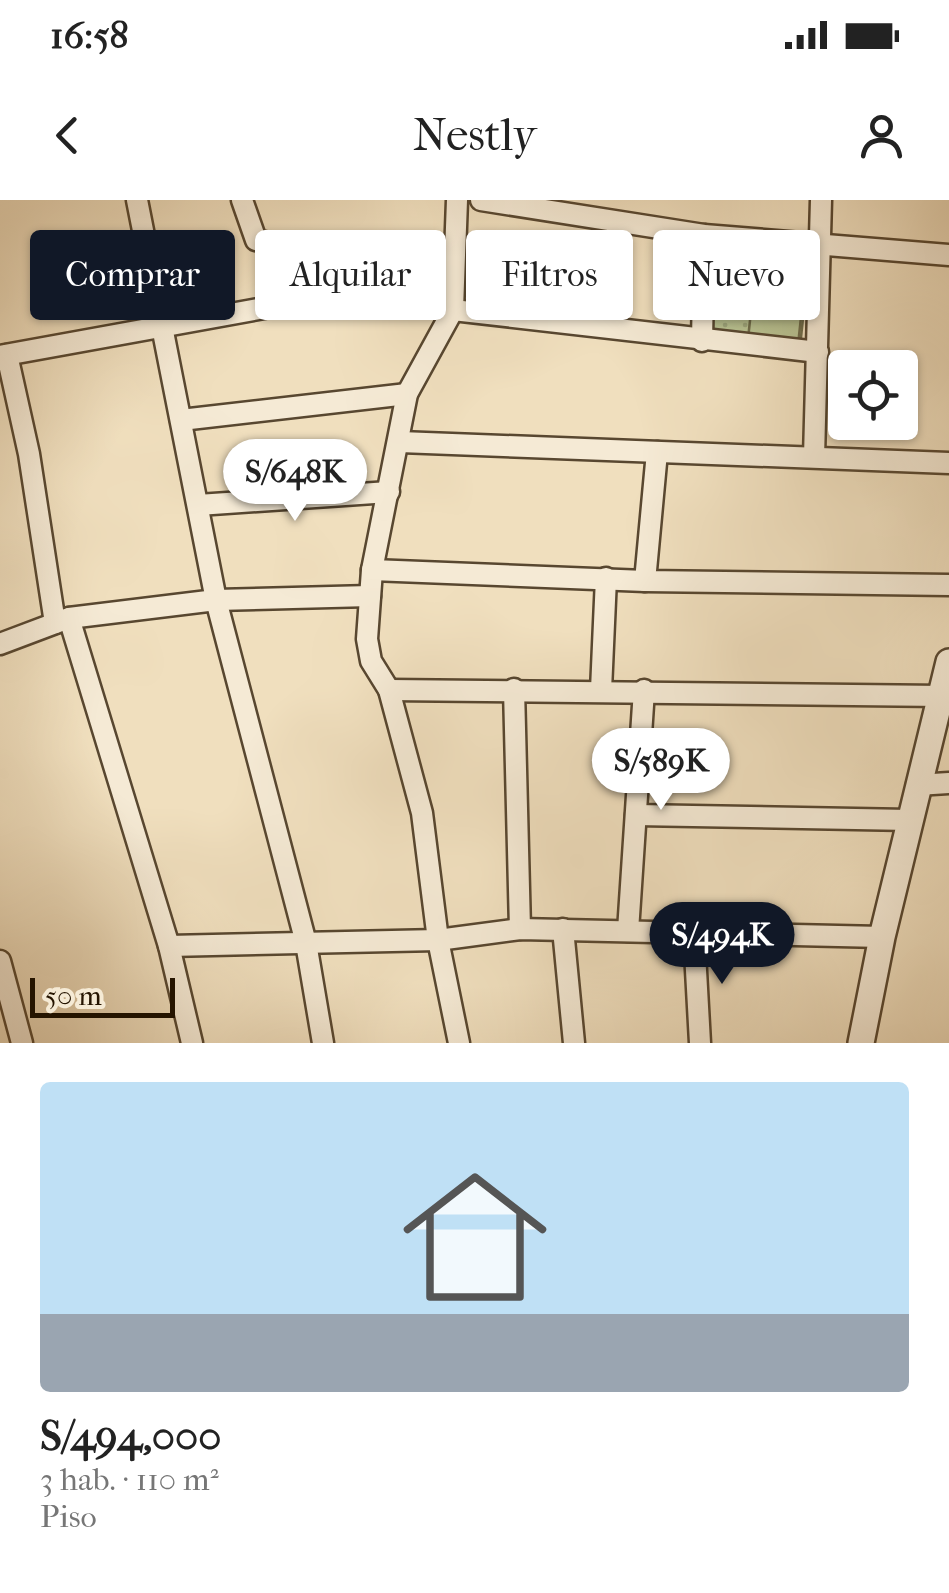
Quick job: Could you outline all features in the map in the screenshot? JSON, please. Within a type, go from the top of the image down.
[{"type":"street","points":[[137,200],[216,600],[306,943],[323,1043]]},
{"type":"street","points":[[192,1043],[170,946],[62,621],[4,356],[336,295],[365,284],[368,267],[358,250],[284,247],[256,240],[242,200]]},
{"type":"street","points":[[457,200],[452,310],[407,394],[372,570],[367,638],[371,661],[389,690],[422,812],[438,940],[459,1043]]},
{"type":"street","points":[[481,200],[607,210],[685,230]]},
{"type":"street","points":[[819,230],[821,200]]},
{"type":"street","points":[[820,247],[949,255]]},
{"type":"street","points":[[452,310],[818,352]]},
{"type":"street","points":[[702,320],[702,340]]},
{"type":"street","points":[[814,458],[818,320]]},
{"type":"street","points":[[181,420],[407,394]]},
{"type":"street","points":[[400,442],[949,464]]},
{"type":"street","points":[[645,582],[657,452]]},
{"type":"street","points":[[198,505],[389,492]]},
{"type":"street","points":[[372,570],[645,582],[949,585]]},
{"type":"street","points":[[601,690],[606,578]]},
{"type":"street","points":[[0,644],[62,621],[216,600],[370,596]]},
{"type":"street","points":[[861,1043],[882,936],[949,662]]},
{"type":"street","points":[[514,689],[520,929]]},
{"type":"street","points":[[389,690],[943,696]]},
{"type":"street","points":[[628,932],[644,690]]},
{"type":"street","points":[[917,785],[949,783]]},
{"type":"street","points":[[636,816],[909,820]]},
{"type":"street","points":[[170,946],[438,940],[520,929],[882,936]]},
{"type":"street","points":[[563,929],[574,1043]]},
{"type":"street","points":[[694,934],[700,1043]]},
{"type":"street","points":[[0,961],[22,1043]]},
{"type":"green space","points":[[708,320],[803,320],[800,347],[708,337]]},
{"type":"green space","points":[[750,320],[801,320],[798,345],[748,339]]}]
